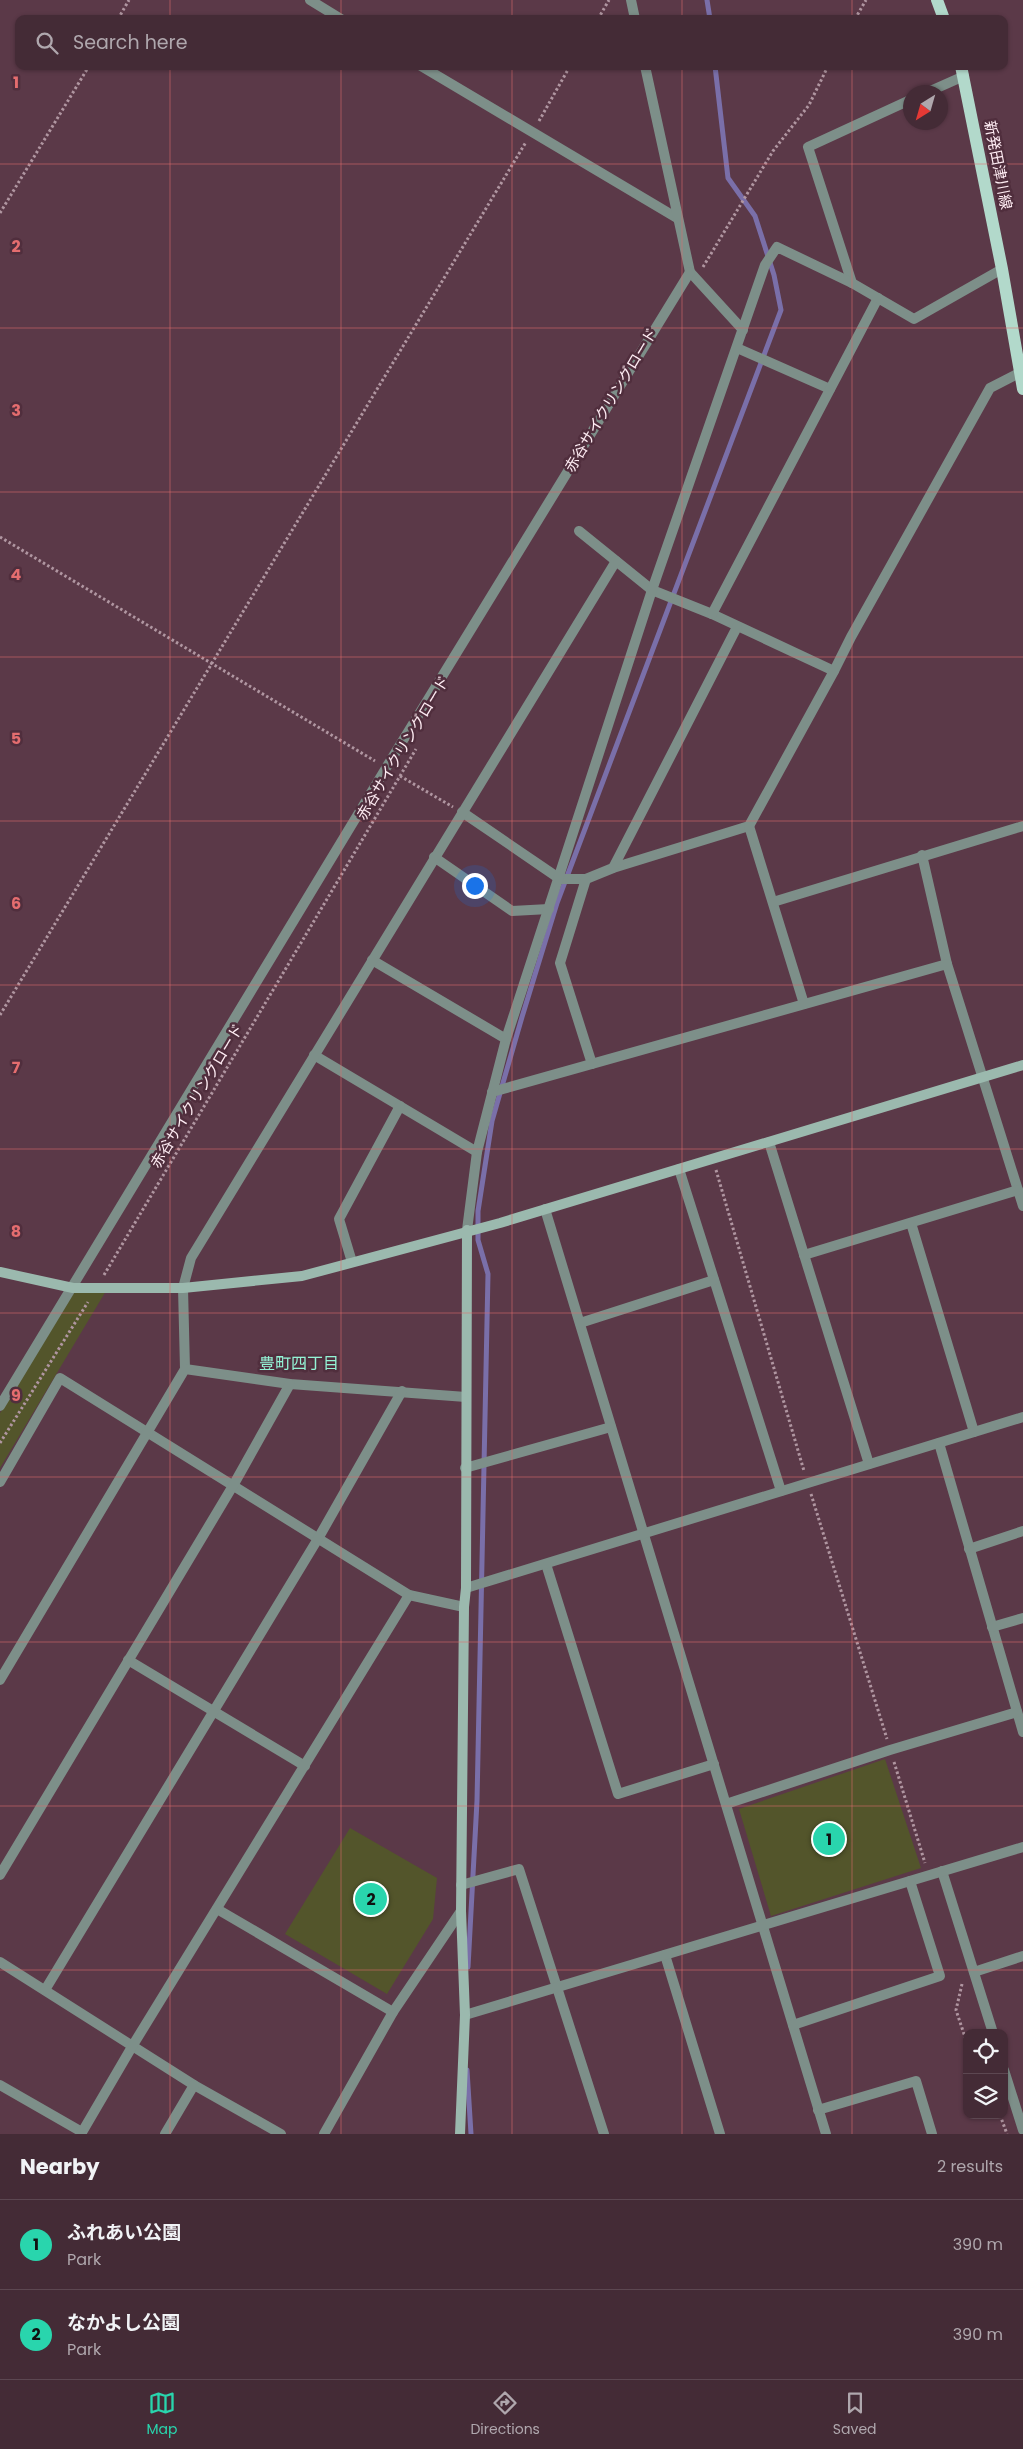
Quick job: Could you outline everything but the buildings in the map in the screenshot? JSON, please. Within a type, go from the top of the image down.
[{"type":"main road","points":[[938,0],[943,15]]},
{"type":"main road","name":"新発田津川線","points":[[962,71],[1002,269],[1023,389]]},
{"type":"street","points":[[310,0],[335,15]]},
{"type":"street","points":[[631,0],[634,15]]},
{"type":"street","points":[[428,70],[677,218]]},
{"type":"street","points":[[646,70],[677,218],[693,276],[743,330]]},
{"type":"street","points":[[939,85],[962,71]]},
{"type":"street","points":[[852,283],[808,147],[903,103]]},
{"type":"street","points":[[460,2134],[465,2015],[461,1911],[464,1607],[466,1588],[467,1230],[477,1152],[506,1039],[560,879],[652,590],[737,348],[764,265],[773,250],[777,247],[852,283],[914,319],[1002,269]]},
{"type":"street","points":[[0,1406],[386,768],[693,276]]},
{"type":"street","points":[[712,614],[878,298]]},
{"type":"street","points":[[737,348],[830,389]]},
{"type":"street","points":[[462,812],[560,879],[586,879],[613,868],[749,826],[851,637],[990,388],[1021,372]]},
{"type":"street","points":[[579,531],[652,590],[712,614],[834,671]]},
{"type":"street","points":[[0,1680],[185,1369],[183,1288],[191,1258],[616,561]]},
{"type":"street","points":[[613,868],[737,627]]},
{"type":"street","points":[[749,826],[804,1004]]},
{"type":"street","points":[[773,902],[1023,826]]},
{"type":"street","points":[[922,856],[947,964],[1023,1206]]},
{"type":"street","points":[[434,857],[512,911],[549,909]]},
{"type":"street","points":[[586,879],[560,963],[592,1064]]},
{"type":"street","points":[[372,960],[506,1039]]},
{"type":"street","points":[[492,1092],[947,964]]},
{"type":"street","points":[[314,1055],[477,1152]]},
{"type":"street","points":[[0,1272],[73,1288],[183,1288],[302,1276],[545,1209],[1023,1065]]},
{"type":"street","points":[[352,1262],[339,1219],[400,1106]]},
{"type":"street","points":[[769,1142],[869,1464]]},
{"type":"street","points":[[679,1169],[781,1491]]},
{"type":"street","points":[[804,1255],[1018,1190]]},
{"type":"street","points":[[545,1209],[826,2134]]},
{"type":"street","points":[[911,1222],[974,1432]]},
{"type":"street","points":[[580,1322],[714,1280]]},
{"type":"street","points":[[185,1369],[290,1384],[466,1397]]},
{"type":"street","points":[[0,1482],[60,1378],[234,1484],[409,1595],[464,1607]]},
{"type":"street","points":[[0,1875],[234,1484],[290,1384]]},
{"type":"street","points":[[46,1990],[319,1537],[402,1392]]},
{"type":"street","points":[[466,1588],[1023,1417]]},
{"type":"street","points":[[465,1468],[611,1427]]},
{"type":"street","points":[[938,1443],[1023,1732]]},
{"type":"street","points":[[969,1548],[1023,1531]]},
{"type":"street","points":[[546,1564],[618,1794],[714,1764]]},
{"type":"street","points":[[0,2085],[82,2133],[133,2045],[409,1595]]},
{"type":"street","points":[[992,1627],[1023,1618]]},
{"type":"street","points":[[128,1660],[214,1710],[304,1766]]},
{"type":"street","points":[[726,1804],[890,1750],[1017,1712]]},
{"type":"street","points":[[465,2015],[1023,1847]]},
{"type":"street","points":[[462,1885],[519,1869],[559,1987],[604,2134]]},
{"type":"street","points":[[942,1871],[992,2029]]},
{"type":"street","points":[[793,2026],[940,1976],[910,1881]]},
{"type":"street","points":[[217,1909],[392,2012]]},
{"type":"street","points":[[324,2134],[392,2012],[461,1911]]},
{"type":"street","points":[[665,1955],[720,2134]]},
{"type":"street","points":[[974,1972],[1023,1956]]},
{"type":"street","points":[[0,1962],[194,2084],[281,2134]]},
{"type":"street","points":[[1005,2074],[1023,2130]]},
{"type":"street","points":[[818,2110],[916,2081],[932,2134]]},
{"type":"street","points":[[165,2134],[194,2084]]},
{"type":"path","points":[[120,15],[129,0]]},
{"type":"path","points":[[600,15],[609,0]]},
{"type":"path","points":[[857,15],[866,0]]},
{"type":"path","points":[[0,213],[87,70]]},
{"type":"path","points":[[0,1015],[532,133],[568,70]]},
{"type":"path","points":[[693,276],[773,151],[809,105],[826,70]]},
{"type":"path","points":[[0,537],[462,812]]},
{"type":"path","name":"赤谷サイクリングロード","points":[[0,1443],[96,1288],[420,742]]},
{"type":"path","points":[[713,1159],[808,1483],[929,1875]]},
{"type":"path","points":[[960,1977],[963,1986],[956,2010],[963,2031]]},
{"type":"path","points":[[1001,2119],[1007,2134]]},
{"type":"green space","points":[[75,1291],[106,1291],[0,1468],[0,1413]]},
{"type":"green space","points":[[885,1759],[921,1868],[771,1916],[739,1809]]},
{"type":"green space","points":[[350,1828],[437,1878],[433,1919],[387,1994],[285,1934]]},
{"type":"waterway","points":[[707,0],[709,15]]},
{"type":"waterway","points":[[468,1967],[477,1801],[488,1274],[478,1240],[478,1211],[492,1121],[557,903],[781,310],[774,275],[755,216],[728,178],[715,70]]},
{"type":"waterway","points":[[467,2070],[471,2134]]},
{"type":"place","name":"ふれあい公園","points":[[829,1839]]},
{"type":"place","name":"なかよし公園","points":[[371,1899]]},
{"type":"district","name":"豊町四丁目","points":[[299,1363]]}]
